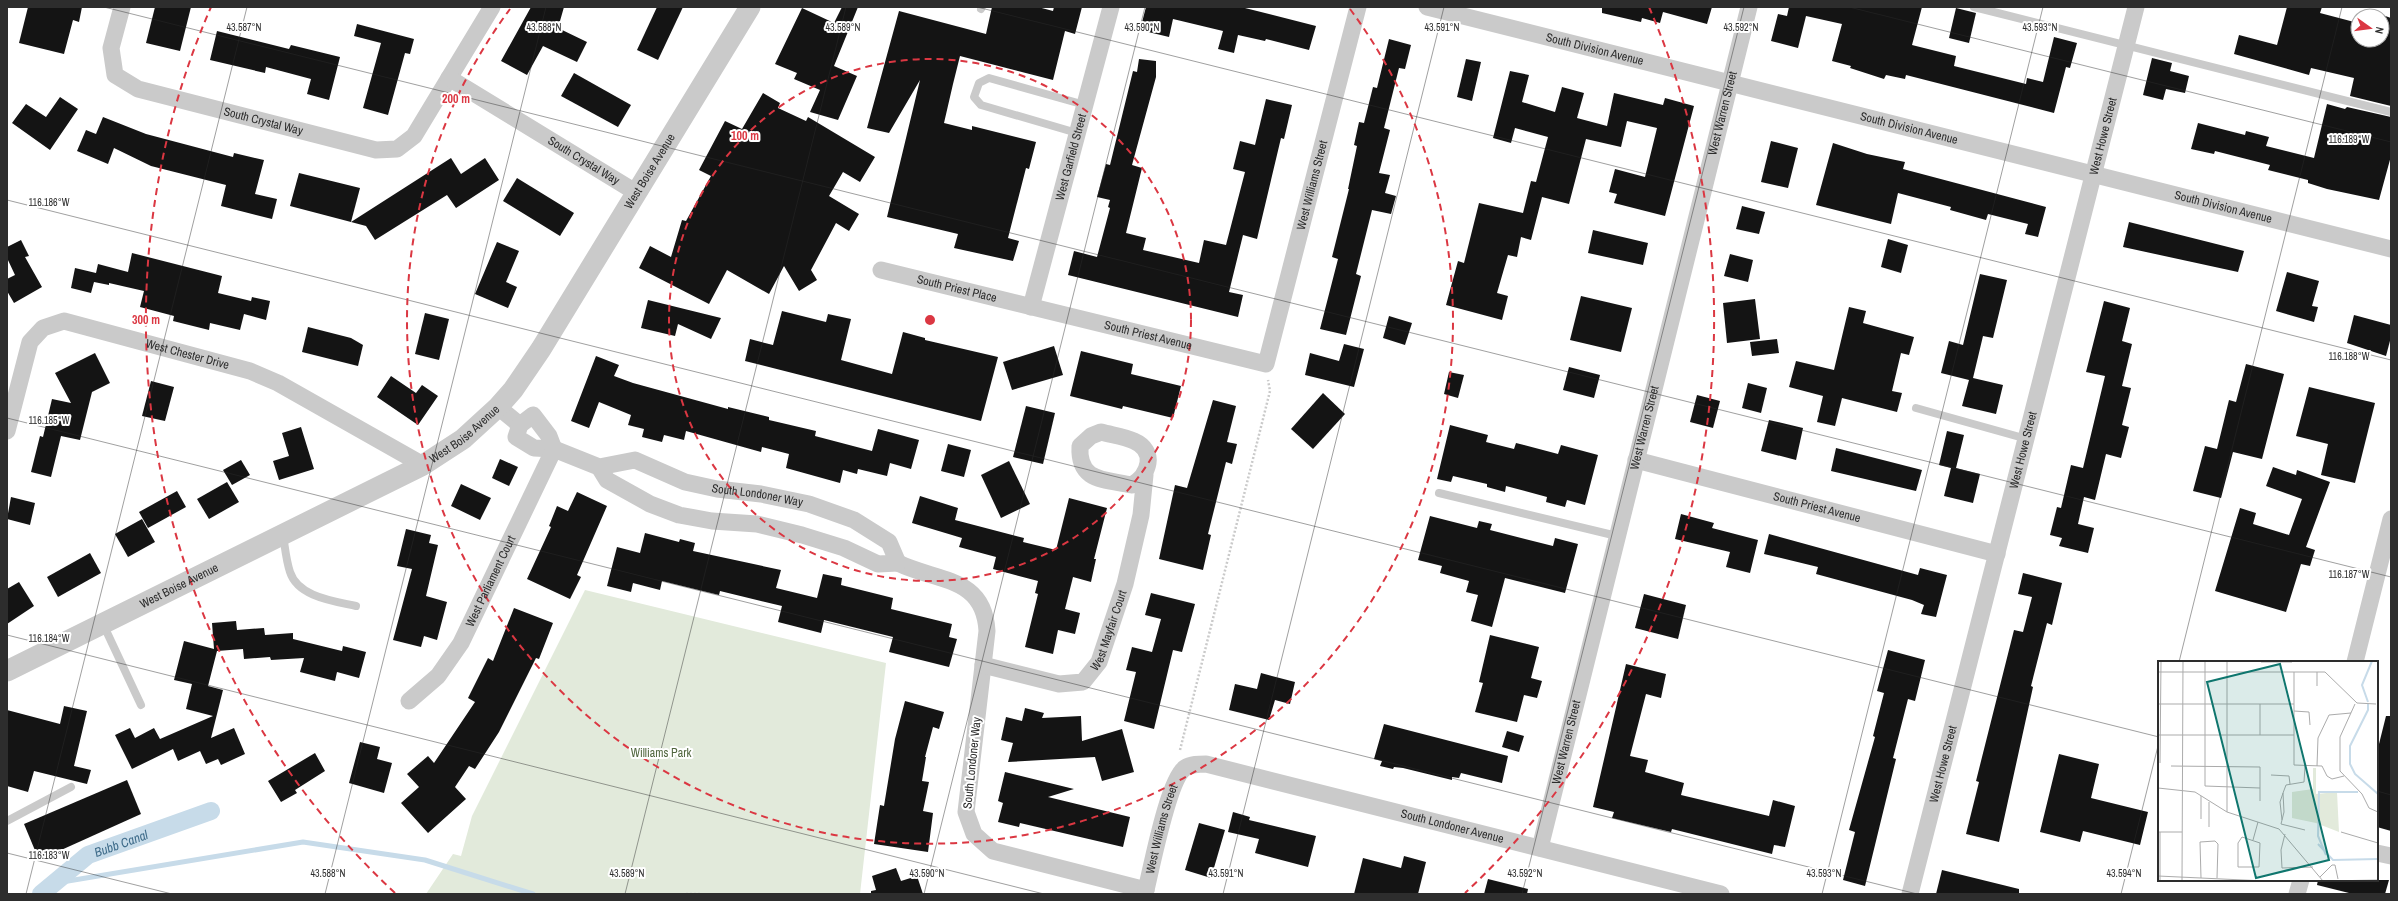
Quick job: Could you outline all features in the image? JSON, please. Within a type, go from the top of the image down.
[{"type":"street","name":"South Crystal Way","points":[[122,7],[111,48],[115,75],[138,89],[376,150],[397,149],[414,136],[492,7]]},
{"type":"street","name":"West Boise Avenue","points":[[7,671],[423,465],[463,439],[498,406],[541,349],[750,7]]},
{"type":"street","name":"West Garfield Street","points":[[1031,307],[1111,7]]},
{"type":"street","name":"West Williams Street","points":[[1266,364],[1358,7]]},
{"type":"street","name":"South Division Avenue","points":[[1426,7],[2391,249]]},
{"type":"street","name":"West Warren Street","points":[[1540,848],[1749,7]]},
{"type":"street","name":"West Howe Street","points":[[1910,894],[2136,7]]},
{"type":"street","name":"South Crystal Way","points":[[449,78],[637,193]]},
{"type":"street","name":"South Priest Place","points":[[881,270],[1031,307]]},
{"type":"street","name":"South Priest Avenue","points":[[1031,307],[1266,364]]},
{"type":"street","name":"West Chester Drive","points":[[7,431],[30,342],[43,328],[64,321],[250,371],[278,383],[423,465]]},
{"type":"street","points":[[498,406],[520,425],[516,438],[534,448],[554,449],[599,467]]},
{"type":"street","name":"West Parliament Court","points":[[409,701],[438,676],[461,643],[554,449]]},
{"type":"street","name":"South Londoner Way","points":[[898,563],[889,542],[854,520],[809,504],[761,494],[717,489],[685,482],[634,460],[599,467],[606,480],[650,504],[679,514],[712,521],[757,524],[802,534],[844,548],[878,564],[898,563],[958,584],[982,604],[986,617],[987,632],[966,812],[974,834],[993,851],[1146,892]]},
{"type":"street","name":"South Priest Avenue","points":[[1636,460],[1997,554]]},
{"type":"street","name":"West Mayfair Court","points":[[983,665],[1059,684],[1083,682],[1099,662],[1124,584],[1141,515],[1145,475]]},
{"type":"street","points":[[2355,661],[2391,519]]},
{"type":"street","name":"South Londoner Avenue","points":[[1184,768],[1195,764],[1206,764],[1721,894]]},
{"type":"street","name":"West Williams Street","points":[[1146,892],[1171,790],[1184,768]]},
{"type":"street","points":[[2378,853],[2391,856]]},
{"type":"street","points":[[2298,894],[2301,881]]},
{"type":"lane","points":[[1974,7],[2391,112]]},
{"type":"lane","points":[[1077,133],[981,105],[974,97],[980,83],[989,78],[1085,105]]},
{"type":"lane","points":[[1916,408],[2027,439]]},
{"type":"lane","points":[[1439,493],[1617,536]]},
{"type":"lane","points":[[283,534],[290,573],[298,585],[314,595],[356,606]]},
{"type":"lane","points":[[103,623],[141,705]]},
{"type":"lane","points":[[7,821],[71,787]]},
{"type":"path","points":[[1184,768],[1180,754],[1185,732],[1270,391],[1266,364]]},
{"type":"path","points":[[686,894],[701,894]]},
{"type":"green space","name":"Williams Park","points":[[585,590],[886,663],[860,894],[426,894],[453,854],[461,856],[472,816]]},
{"type":"building","points":[[28,7],[82,7],[79,22],[73,20],[64,54],[19,43]]},
{"type":"building","points":[[155,7],[191,7],[180,51],[146,43]]},
{"type":"building","points":[[531,7],[564,7],[558,28],[587,42],[577,62],[543,46],[527,75],[501,61]]},
{"type":"building","points":[[657,7],[683,7],[658,60],[637,50]]},
{"type":"building","points":[[842,7],[858,7],[834,66],[857,76],[838,120],[810,112],[820,90],[794,79],[797,73],[775,64],[802,8],[834,23]]},
{"type":"building","points":[[992,7],[1038,7],[1053,11],[1054,7],[1082,7],[1075,34],[1065,31],[1053,80],[960,56],[944,123],[972,130],[972,126],[1036,142],[1029,169],[1026,168],[1008,238],[1019,241],[1013,261],[954,248],[958,234],[887,217],[920,80],[889,133],[867,128],[899,11],[986,34]]},
{"type":"building","points":[[1146,7],[1241,7],[1316,26],[1309,50],[1266,39],[1265,41],[1238,35],[1234,53],[1218,49],[1223,31],[1173,19],[1169,37],[1140,30]]},
{"type":"building","points":[[1602,7],[1712,7],[1707,24],[1663,12],[1660,23],[1642,18],[1641,22],[1602,13]]},
{"type":"building","points":[[1789,7],[1922,7],[1912,45],[1956,56],[1954,66],[2026,84],[2027,78],[2043,82],[2054,37],[2077,43],[2070,68],[2066,67],[2054,113],[1906,75],[1905,79],[1886,75],[1884,79],[1850,68],[1851,66],[1832,61],[1842,24],[1806,16],[1798,48],[1771,41],[1778,14],[1787,16]]},
{"type":"building","points":[[2287,7],[2322,7],[2320,13],[2350,21],[2350,48],[2390,48],[2391,18],[2391,106],[2350,96],[2354,78],[2311,68],[2309,75],[2234,54],[2239,35],[2277,45]]},
{"type":"building","points":[[1956,8],[1976,13],[1969,43],[1949,38]]},
{"type":"building","points":[[357,24],[414,39],[410,54],[405,53],[388,115],[363,108],[381,43],[354,36]]},
{"type":"building","points":[[217,31],[289,49],[291,45],[340,57],[329,100],[307,94],[311,79],[266,67],[265,73],[210,60]]},
{"type":"building","points":[[1389,39],[1411,45],[1405,69],[1399,68],[1384,128],[1390,130],[1379,173],[1390,175],[1385,193],[1396,196],[1391,214],[1372,210],[1356,274],[1361,276],[1346,335],[1320,329],[1338,259],[1332,257],[1349,189],[1357,146],[1354,145],[1359,122],[1364,123],[1373,87],[1377,88]]},
{"type":"building","points":[[2152,58],[2172,63],[2170,71],[2189,76],[2185,93],[2166,89],[2163,100],[2143,95]]},
{"type":"building","points":[[1139,59],[1156,61],[1156,77],[1132,165],[1142,168],[1126,233],[1146,238],[1143,250],[1199,263],[1204,240],[1226,245],[1245,172],[1233,169],[1240,141],[1255,145],[1266,99],[1292,105],[1284,139],[1281,138],[1257,239],[1243,235],[1229,292],[1243,295],[1238,317],[1068,275],[1074,251],[1097,257],[1110,208],[1108,207],[1110,200],[1097,197],[1106,164],[1110,165],[1133,71],[1137,72]]},
{"type":"building","points":[[1466,59],[1481,62],[1472,101],[1457,97]]},
{"type":"building","points":[[1510,71],[1529,75],[1522,102],[1555,112],[1562,87],[1584,93],[1577,118],[1607,126],[1614,93],[1663,105],[1665,98],[1694,106],[1665,216],[1614,203],[1617,194],[1609,192],[1615,169],[1645,177],[1657,128],[1627,121],[1621,147],[1586,139],[1569,204],[1542,197],[1531,240],[1521,237],[1517,257],[1508,255],[1497,293],[1508,296],[1502,320],[1446,305],[1458,261],[1464,263],[1479,203],[1523,213],[1531,181],[1536,182],[1548,137],[1515,128],[1511,143],[1493,138]]},
{"type":"building","points":[[574,73],[631,105],[618,127],[561,96]]},
{"type":"building","points":[[763,93],[780,103],[778,108],[806,121],[808,117],[875,157],[860,182],[843,172],[829,196],[859,214],[849,231],[836,223],[811,270],[817,280],[799,291],[784,266],[769,294],[727,270],[709,304],[639,268],[650,246],[671,257],[682,220],[686,221],[711,176],[699,170],[725,121],[742,129]]},
{"type":"building","points":[[60,97],[78,109],[50,150],[12,123],[26,104],[46,117]]},
{"type":"building","points":[[2327,104],[2345,109],[2347,107],[2391,117],[2391,156],[2379,200],[2327,189],[2308,183],[2308,180],[2268,170],[2270,165],[2215,151],[2214,154],[2191,149],[2198,123],[2245,135],[2246,131],[2269,137],[2266,146],[2314,158]]},
{"type":"building","points":[[103,117],[146,134],[233,157],[234,153],[264,160],[255,194],[277,199],[272,219],[221,206],[226,185],[151,166],[114,148],[108,164],[77,151],[86,130],[96,134]]},
{"type":"building","points":[[1771,141],[1798,148],[1788,188],[1761,182]]},
{"type":"building","points":[[1833,143],[1867,154],[1905,162],[1903,169],[2046,207],[2038,237],[2025,234],[2028,224],[1988,214],[1986,220],[1950,210],[1951,207],[1898,193],[1891,224],[1816,205]]},
{"type":"building","points":[[451,158],[461,174],[485,158],[499,180],[456,208],[447,195],[375,240],[366,226],[351,222]]},
{"type":"building","points":[[299,173],[360,188],[351,222],[290,206]]},
{"type":"building","points":[[517,178],[574,213],[560,236],[503,201]]},
{"type":"building","points":[[1742,206],[1765,212],[1759,234],[1736,229]]},
{"type":"building","points":[[2129,222],[2244,251],[2238,272],[2123,247]]},
{"type":"building","points":[[1593,230],[1648,243],[1643,265],[1588,253]]},
{"type":"building","points":[[1888,239],[1908,245],[1901,273],[1881,267]]},
{"type":"building","points":[[21,240],[29,256],[25,257],[42,287],[14,303],[7,291],[7,279],[15,275],[7,258],[7,247]]},
{"type":"building","points":[[497,242],[519,251],[506,282],[517,287],[508,308],[475,294]]},
{"type":"building","points":[[132,253],[222,276],[218,293],[251,301],[252,297],[270,301],[266,320],[244,314],[240,330],[210,323],[209,330],[173,321],[174,316],[140,307],[144,291],[109,283],[109,285],[94,282],[91,293],[71,288],[75,268],[96,273],[98,264],[128,272]]},
{"type":"building","points":[[1730,254],[1753,260],[1748,282],[1724,276]]},
{"type":"building","points":[[2287,272],[2319,281],[2312,306],[2318,307],[2314,322],[2276,311]]},
{"type":"building","points":[[1980,274],[2007,280],[1993,338],[1983,336],[1973,378],[2003,385],[1996,414],[1962,406],[1969,380],[1941,373],[1949,341],[1963,345]]},
{"type":"building","points":[[1581,296],[1632,308],[1621,352],[1570,340]]},
{"type":"building","points":[[1755,299],[1760,339],[1727,343],[1723,303]]},
{"type":"building","points":[[648,300],[721,318],[711,339],[678,324],[675,336],[641,328]]},
{"type":"building","points":[[2104,301],[2130,308],[2122,341],[2132,344],[2122,386],[2131,388],[2122,425],[2129,427],[2121,458],[2106,454],[2095,500],[2084,497],[2078,524],[2094,528],[2088,553],[2059,546],[2062,538],[2050,535],[2057,507],[2061,508],[2071,465],[2083,468],[2105,376],[2086,372]]},
{"type":"building","points":[[1849,307],[1866,311],[1863,323],[1914,337],[1909,355],[1901,353],[1892,391],[1902,393],[1897,412],[1842,398],[1835,426],[1817,422],[1823,396],[1789,387],[1796,361],[1834,370]]},
{"type":"building","points":[[782,311],[826,322],[828,314],[851,319],[841,360],[892,374],[903,332],[925,338],[925,340],[998,357],[981,421],[745,361],[750,339],[773,345]]},
{"type":"building","points":[[425,313],[449,319],[439,360],[415,354]]},
{"type":"building","points":[[2354,315],[2391,325],[2391,337],[2386,356],[2347,343]]},
{"type":"building","points":[[1389,316],[1412,323],[1405,345],[1383,338]]},
{"type":"building","points":[[308,327],[351,338],[363,345],[358,366],[302,352]]},
{"type":"building","points":[[1777,339],[1779,353],[1752,356],[1750,342]]},
{"type":"building","points":[[1344,344],[1364,349],[1354,387],[1305,375],[1310,353],[1339,361]]},
{"type":"building","points":[[1054,346],[1063,375],[1012,390],[1003,362]]},
{"type":"building","points":[[1081,351],[1133,364],[1131,374],[1181,386],[1173,418],[1123,406],[1122,409],[1070,396]]},
{"type":"building","points":[[95,353],[110,383],[92,392],[80,440],[61,436],[51,477],[31,472],[40,436],[43,437],[52,399],[71,403],[55,373]]},
{"type":"building","points":[[596,356],[619,365],[614,376],[633,383],[728,409],[728,407],[769,417],[769,420],[816,431],[815,436],[872,451],[878,429],[919,440],[911,469],[890,463],[887,476],[858,469],[857,474],[843,470],[840,483],[786,468],[789,454],[762,447],[761,452],[686,431],[684,440],[664,435],[662,442],[642,437],[644,429],[628,425],[631,415],[599,402],[589,428],[571,421]]},
{"type":"building","points":[[2246,364],[2284,374],[2262,459],[2233,452],[2221,498],[2193,491],[2205,446],[2217,449],[2229,400],[2236,402]]},
{"type":"building","points":[[1569,367],[1600,375],[1594,398],[1563,390]]},
{"type":"building","points":[[1449,372],[1464,375],[1458,398],[1444,394]]},
{"type":"building","points":[[391,376],[416,393],[422,385],[438,396],[418,425],[377,397]]},
{"type":"building","points":[[151,381],[174,387],[165,421],[142,416]]},
{"type":"building","points":[[1748,383],[1767,388],[1761,413],[1742,408]]},
{"type":"building","points":[[2309,387],[2375,403],[2355,483],[2321,475],[2328,444],[2296,436]]},
{"type":"building","points":[[1323,393],[1345,414],[1313,449],[1291,429]]},
{"type":"building","points":[[1697,395],[1720,401],[1713,428],[1690,422]]},
{"type":"building","points":[[1213,400],[1236,406],[1227,442],[1237,444],[1232,464],[1226,462],[1208,534],[1211,535],[1203,570],[1159,559],[1175,485],[1187,488]]},
{"type":"building","points":[[1026,406],[1055,413],[1043,464],[1013,457]]},
{"type":"building","points":[[1769,420],[1803,428],[1796,460],[1761,451]]},
{"type":"building","points":[[1450,425],[1488,435],[1486,442],[1514,449],[1516,443],[1558,454],[1561,445],[1598,455],[1585,505],[1567,500],[1565,507],[1546,502],[1547,497],[1506,486],[1505,492],[1487,487],[1487,484],[1453,476],[1451,482],[1437,479]]},
{"type":"building","points":[[301,427],[314,469],[279,480],[273,461],[289,456],[282,433]]},
{"type":"building","points":[[1947,431],[1964,435],[1956,468],[1980,474],[1973,503],[1944,496],[1951,468],[1939,465]]},
{"type":"building","points":[[948,444],[971,450],[964,477],[941,471]]},
{"type":"building","points":[[1836,448],[1922,470],[1916,491],[1831,471]]},
{"type":"building","points":[[500,459],[518,467],[509,486],[492,478]]},
{"type":"building","points":[[241,460],[250,475],[232,485],[223,470]]},
{"type":"building","points":[[1009,461],[1030,504],[1001,518],[981,475]]},
{"type":"building","points":[[2273,467],[2296,475],[2297,470],[2330,482],[2306,547],[2315,550],[2310,566],[2301,564],[2286,612],[2215,591],[2240,508],[2256,513],[2253,524],[2289,535],[2302,499],[2266,486]]},
{"type":"building","points":[[227,482],[239,502],[209,519],[197,499]]},
{"type":"building","points":[[461,484],[491,498],[480,520],[451,506]]},
{"type":"building","points":[[177,491],[186,507],[148,528],[139,512]]},
{"type":"building","points":[[577,492],[607,506],[577,575],[581,577],[570,599],[527,579],[551,527],[549,526],[557,506],[568,511]]},
{"type":"building","points":[[920,496],[958,508],[955,520],[1024,538],[1023,542],[1056,550],[1069,498],[1107,508],[1094,559],[1096,559],[1091,582],[1073,577],[1065,609],[1080,613],[1075,634],[1058,630],[1053,654],[1025,647],[1038,594],[1035,593],[1038,581],[993,569],[996,557],[959,547],[962,538],[912,523]]},
{"type":"building","points":[[11,497],[35,503],[30,525],[7,519]]},
{"type":"building","points":[[1681,514],[1714,523],[1712,528],[1758,540],[1750,573],[1726,567],[1730,552],[1675,539]]},
{"type":"building","points":[[1430,516],[1477,528],[1479,521],[1492,524],[1490,530],[1553,546],[1555,538],[1578,544],[1565,593],[1505,578],[1492,627],[1471,621],[1478,595],[1466,592],[1469,581],[1440,573],[1442,566],[1418,560]]},
{"type":"building","points":[[142,519],[155,542],[128,557],[115,534]]},
{"type":"building","points":[[406,529],[431,535],[429,543],[438,545],[426,596],[447,602],[437,640],[424,636],[421,647],[393,640],[412,569],[397,566]]},
{"type":"building","points":[[645,533],[679,542],[680,539],[695,543],[693,551],[781,570],[776,588],[817,598],[823,574],[842,578],[841,585],[893,598],[891,609],[952,624],[949,637],[957,639],[949,667],[889,652],[893,637],[824,620],[821,633],[778,622],[782,606],[720,591],[719,595],[662,581],[660,590],[633,583],[631,592],[607,586],[617,547],[640,553]]},
{"type":"building","points":[[1769,534],[1918,575],[1920,568],[1947,575],[1936,617],[1921,614],[1924,605],[1912,600],[1816,574],[1818,567],[1764,554]]},
{"type":"building","points":[[90,553],[101,573],[58,597],[47,577]]},
{"type":"building","points":[[2023,573],[2062,583],[2052,625],[2047,623],[2031,686],[2033,687],[1999,842],[1966,834],[1979,782],[1976,781],[2014,630],[2023,632],[2032,597],[2018,594]]},
{"type":"building","points":[[19,582],[34,606],[7,624],[7,589]]},
{"type":"building","points":[[1151,593],[1195,604],[1182,652],[1173,650],[1154,729],[1124,721],[1136,672],[1126,670],[1132,647],[1152,652],[1161,619],[1145,615]]},
{"type":"building","points":[[1644,594],[1686,605],[1678,639],[1635,628]]},
{"type":"building","points":[[514,608],[553,623],[539,659],[536,658],[499,732],[475,769],[469,766],[455,787],[466,799],[428,833],[401,803],[419,787],[407,774],[428,756],[434,763],[475,702],[468,698],[488,658],[493,661]]},
{"type":"building","points":[[236,621],[237,630],[264,628],[265,635],[293,633],[293,639],[342,651],[343,646],[366,652],[359,678],[337,672],[335,681],[300,672],[304,658],[271,660],[270,657],[244,659],[243,649],[217,651],[208,686],[223,690],[211,738],[234,728],[245,754],[221,765],[218,759],[206,764],[200,751],[178,761],[173,749],[132,769],[115,735],[130,728],[135,738],[154,728],[160,739],[213,716],[186,709],[192,684],[174,680],[184,641],[214,649],[212,623]]},
{"type":"building","points":[[1490,635],[1539,647],[1531,678],[1542,681],[1537,698],[1524,695],[1517,722],[1475,712],[1483,683],[1479,682]]},
{"type":"building","points":[[1888,650],[1925,660],[1915,701],[1908,699],[1893,758],[1896,759],[1865,886],[1843,880],[1855,832],[1849,830],[1875,737],[1873,736],[1884,693],[1877,691]]},
{"type":"building","points":[[1626,664],[1666,674],[1661,698],[1646,694],[1630,756],[1648,760],[1645,772],[1684,783],[1681,795],[1769,816],[1773,800],[1795,806],[1785,847],[1774,845],[1772,854],[1672,829],[1671,832],[1612,818],[1614,812],[1593,807]]},
{"type":"building","points":[[1261,673],[1295,682],[1290,704],[1275,700],[1269,720],[1229,710],[1235,684],[1257,689]]},
{"type":"building","points":[[905,701],[944,712],[939,729],[933,727],[925,757],[922,781],[929,782],[923,811],[933,813],[928,852],[874,844],[880,805],[884,806],[895,739]]},
{"type":"building","points":[[64,706],[87,711],[74,766],[91,770],[87,784],[34,771],[28,792],[7,786],[7,710],[60,724]]},
{"type":"building","points":[[1025,708],[1044,713],[1042,718],[1081,716],[1082,741],[1122,729],[1134,772],[1102,781],[1095,757],[1008,762],[1013,743],[1001,740],[1006,717],[1022,721]]},
{"type":"building","points":[[2386,716],[2391,716],[2391,831],[2378,827],[2379,744]]},
{"type":"building","points":[[1384,724],[1508,756],[1502,783],[1461,773],[1459,778],[1452,777],[1452,780],[1403,768],[1394,767],[1393,769],[1380,766],[1382,761],[1374,759]]},
{"type":"building","points":[[1507,731],[1524,736],[1519,752],[1502,747]]},
{"type":"building","points":[[360,742],[380,747],[377,759],[392,763],[384,793],[349,783]]},
{"type":"building","points":[[315,753],[325,771],[295,790],[297,793],[281,802],[268,781]]},
{"type":"building","points":[[2059,754],[2099,764],[2091,798],[2148,812],[2140,845],[2083,831],[2080,842],[2040,832]]},
{"type":"building","points":[[1005,772],[1074,789],[1048,797],[1130,817],[1123,847],[1020,823],[1019,827],[998,822],[1003,803],[998,801]]},
{"type":"building","points":[[127,780],[141,814],[39,860],[24,824]]},
{"type":"building","points":[[1233,812],[1250,817],[1249,820],[1316,836],[1308,867],[1255,853],[1259,839],[1228,832]]},
{"type":"building","points":[[1199,823],[1225,830],[1211,878],[1185,870]]},
{"type":"building","points":[[1404,856],[1426,862],[1418,894],[1354,894],[1363,858],[1401,868]]},
{"type":"building","points":[[896,868],[901,881],[917,876],[923,894],[871,894],[871,891],[876,890],[872,876]]},
{"type":"building","points":[[1942,870],[2019,889],[2019,894],[1936,894]]},
{"type":"building","points":[[1488,879],[1528,889],[1527,894],[1484,894]]},
{"type":"building","points":[[2389,880],[2385,894],[2353,894],[2317,885],[2318,881]]},
{"type":"waterway","name":"Bubb Canal","points":[[41,894],[88,855],[211,811]]},
{"type":"waterway","points":[[68,881],[303,842],[425,860],[533,894]]}]
